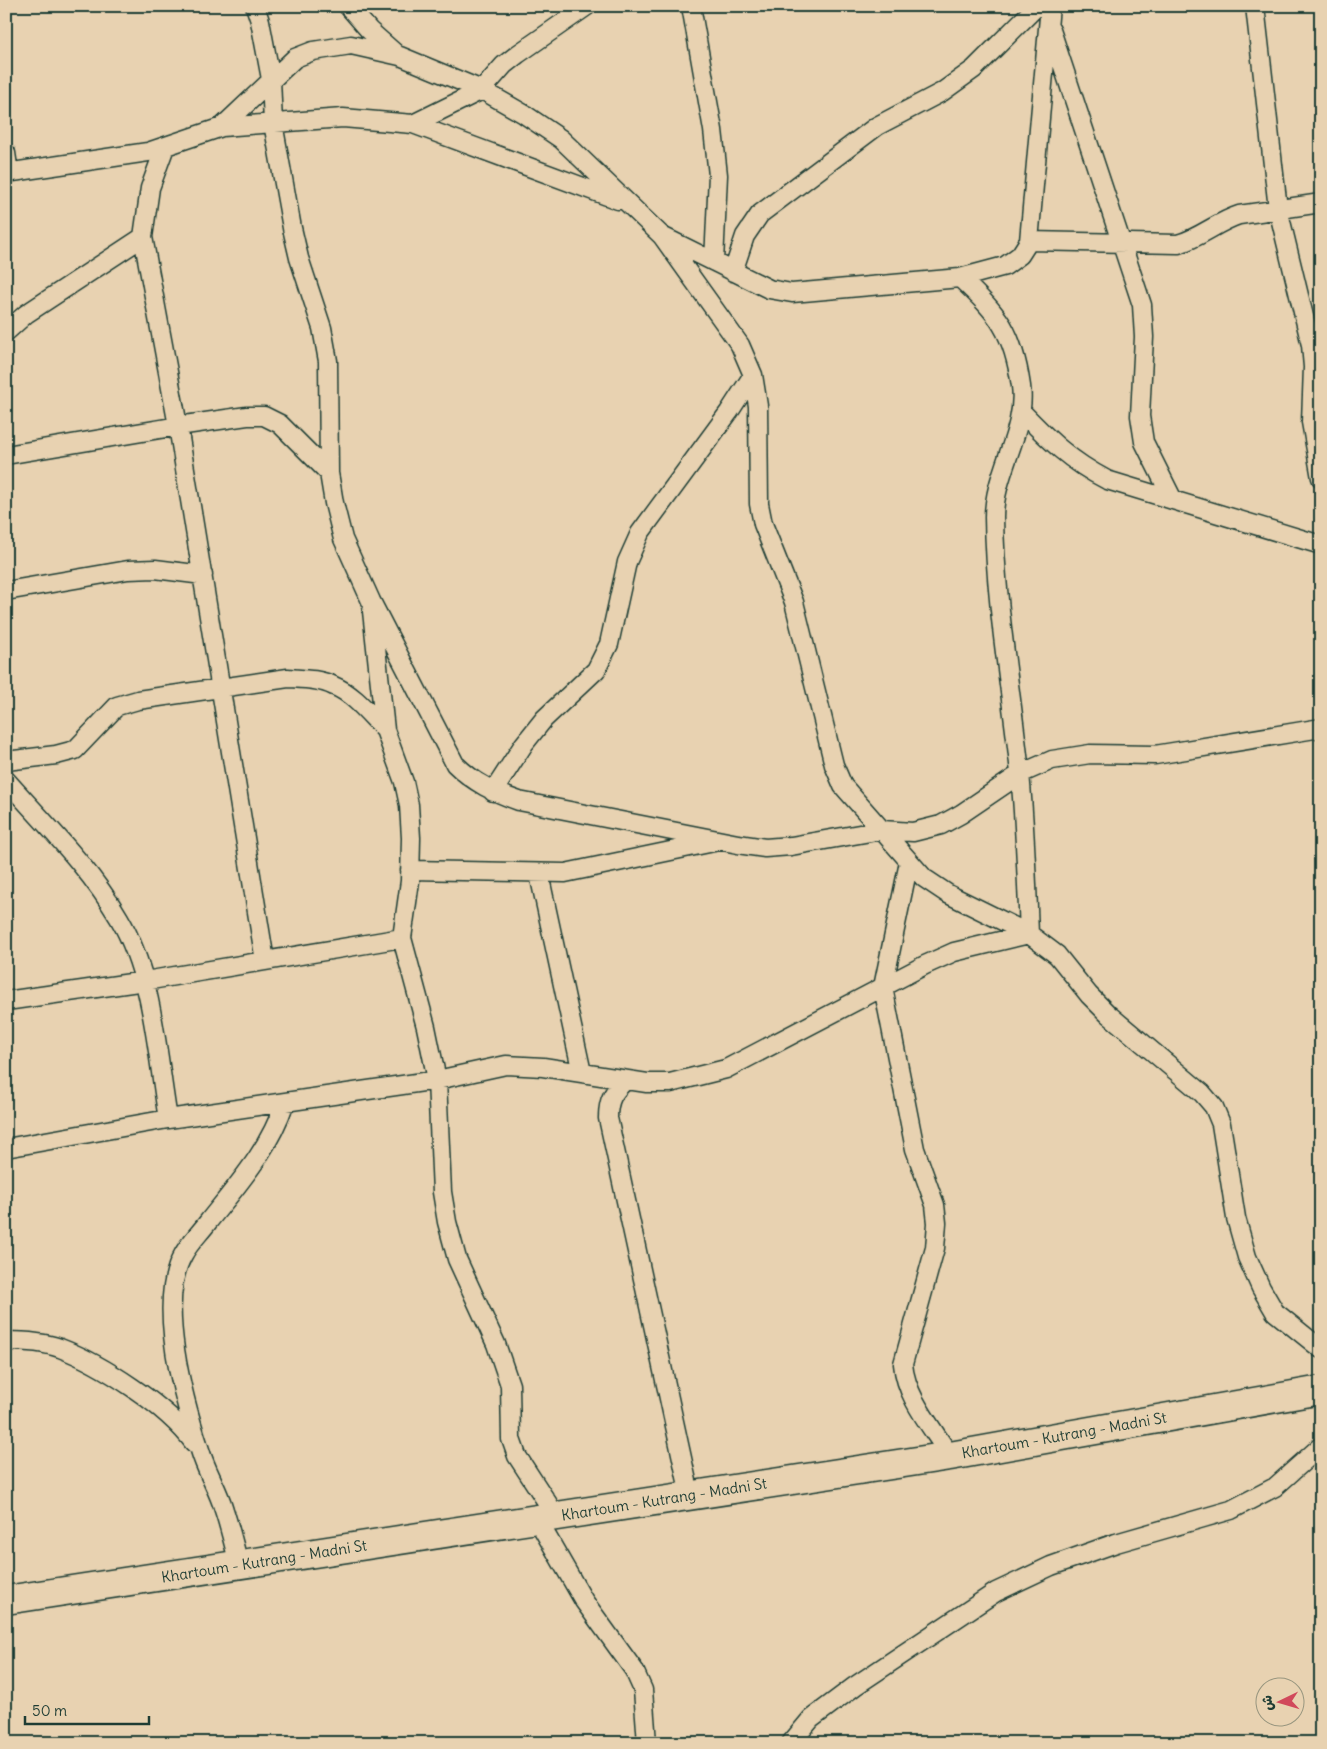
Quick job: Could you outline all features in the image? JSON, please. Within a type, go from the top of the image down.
[{"type":"highway","name":"Khartoum - Kutrang - Madni St","points":[[6,1600],[950,1456],[1321,1390]]},
{"type":"street","points":[[255,6],[260,20],[271,78],[273,123],[292,228],[299,258],[322,328],[328,361],[329,473],[343,539],[371,601],[455,764],[471,780],[493,792],[519,801],[720,841],[765,848],[882,830],[913,832],[941,824],[961,814],[1020,774],[1052,760],[1090,754],[1155,755],[1321,728]]},
{"type":"street","points":[[348,6],[385,46],[400,56]]},
{"type":"street","points":[[413,124],[482,90],[504,65],[587,6]]},
{"type":"street","points":[[691,6],[713,130],[718,175],[714,262]]},
{"type":"street","points":[[1255,6],[1278,210],[1311,345],[1313,367],[1311,422],[1321,478]]},
{"type":"street","points":[[733,272],[745,236],[760,214],[877,126],[942,92],[974,69],[1028,10]]},
{"type":"street","points":[[662,236],[769,289],[792,293],[960,278],[1006,266],[1020,255],[1030,241],[1050,14]]},
{"type":"street","points":[[1050,14],[1142,305],[1144,338],[1140,416],[1144,442],[1173,500]]},
{"type":"street","points":[[222,127],[271,78],[295,58],[330,47],[351,45],[400,56],[482,90],[524,114],[561,139],[662,236],[740,345],[752,375],[758,406],[759,504],[763,524],[794,602],[834,765],[843,786],[924,878],[948,894],[1028,934],[1057,955],[1101,1008],[1202,1093],[1214,1106],[1221,1124],[1236,1218],[1247,1257],[1275,1312],[1321,1349]]},
{"type":"street","points":[[6,153],[8,173],[148,152],[222,127],[342,118],[413,124],[626,203]]},
{"type":"street","points":[[165,147],[150,188],[144,237],[178,426],[265,961]]},
{"type":"street","points":[[1030,241],[1178,244],[1189,241],[1226,219],[1321,204]]},
{"type":"street","points":[[6,332],[26,314],[144,237]]},
{"type":"street","points":[[960,278],[991,307],[1008,333],[1016,358],[1021,388],[1022,411],[996,488],[994,517],[1001,616],[1020,774],[1027,853],[1028,934]]},
{"type":"street","points":[[493,792],[524,744],[544,719],[596,670],[610,644],[626,562],[640,533],[729,412],[752,375]]},
{"type":"street","points":[[1022,411],[1059,450],[1080,466],[1107,480],[1321,546]]},
{"type":"street","points":[[6,455],[178,426],[246,416],[264,416],[280,424],[329,473]]},
{"type":"street","points":[[6,591],[128,570],[155,569],[203,576]]},
{"type":"street","points":[[371,601],[385,730],[404,782],[409,805],[410,870],[402,938],[426,1027],[437,1080],[442,1192],[457,1259],[496,1344],[510,1385],[511,1439],[517,1456],[547,1517],[584,1601],[634,1670],[642,1690],[647,1743]]},
{"type":"street","points":[[6,761],[56,755],[75,750],[117,706],[138,700],[288,678],[312,680],[334,686],[348,695],[385,730]]},
{"type":"street","points":[[6,780],[96,882],[120,918],[133,946],[145,982],[168,1119]]},
{"type":"street","points":[[410,870],[565,874],[720,841]]},
{"type":"street","points":[[910,862],[883,987],[913,1140],[935,1205],[938,1223],[935,1248],[903,1364],[904,1378],[912,1395],[950,1456]]},
{"type":"street","points":[[539,874],[582,1073]]},
{"type":"street","points":[[6,1148],[168,1119],[437,1080],[506,1065],[582,1073],[647,1083],[670,1083],[726,1069],[954,952],[1028,934]]},
{"type":"street","points":[[6,1001],[145,982],[402,938]]},
{"type":"street","points":[[626,1080],[612,1094],[608,1104],[608,1118],[690,1496]]},
{"type":"street","points":[[239,1564],[224,1508],[200,1451],[174,1347],[172,1314],[175,1275],[183,1255],[262,1155],[278,1125],[285,1102]]},
{"type":"street","points":[[6,1341],[28,1341],[59,1348],[102,1369],[157,1405],[182,1426],[200,1451]]},
{"type":"street","points":[[791,1743],[811,1719],[855,1686],[996,1592],[1051,1566],[1107,1546],[1230,1510],[1275,1487],[1321,1446]]}]
